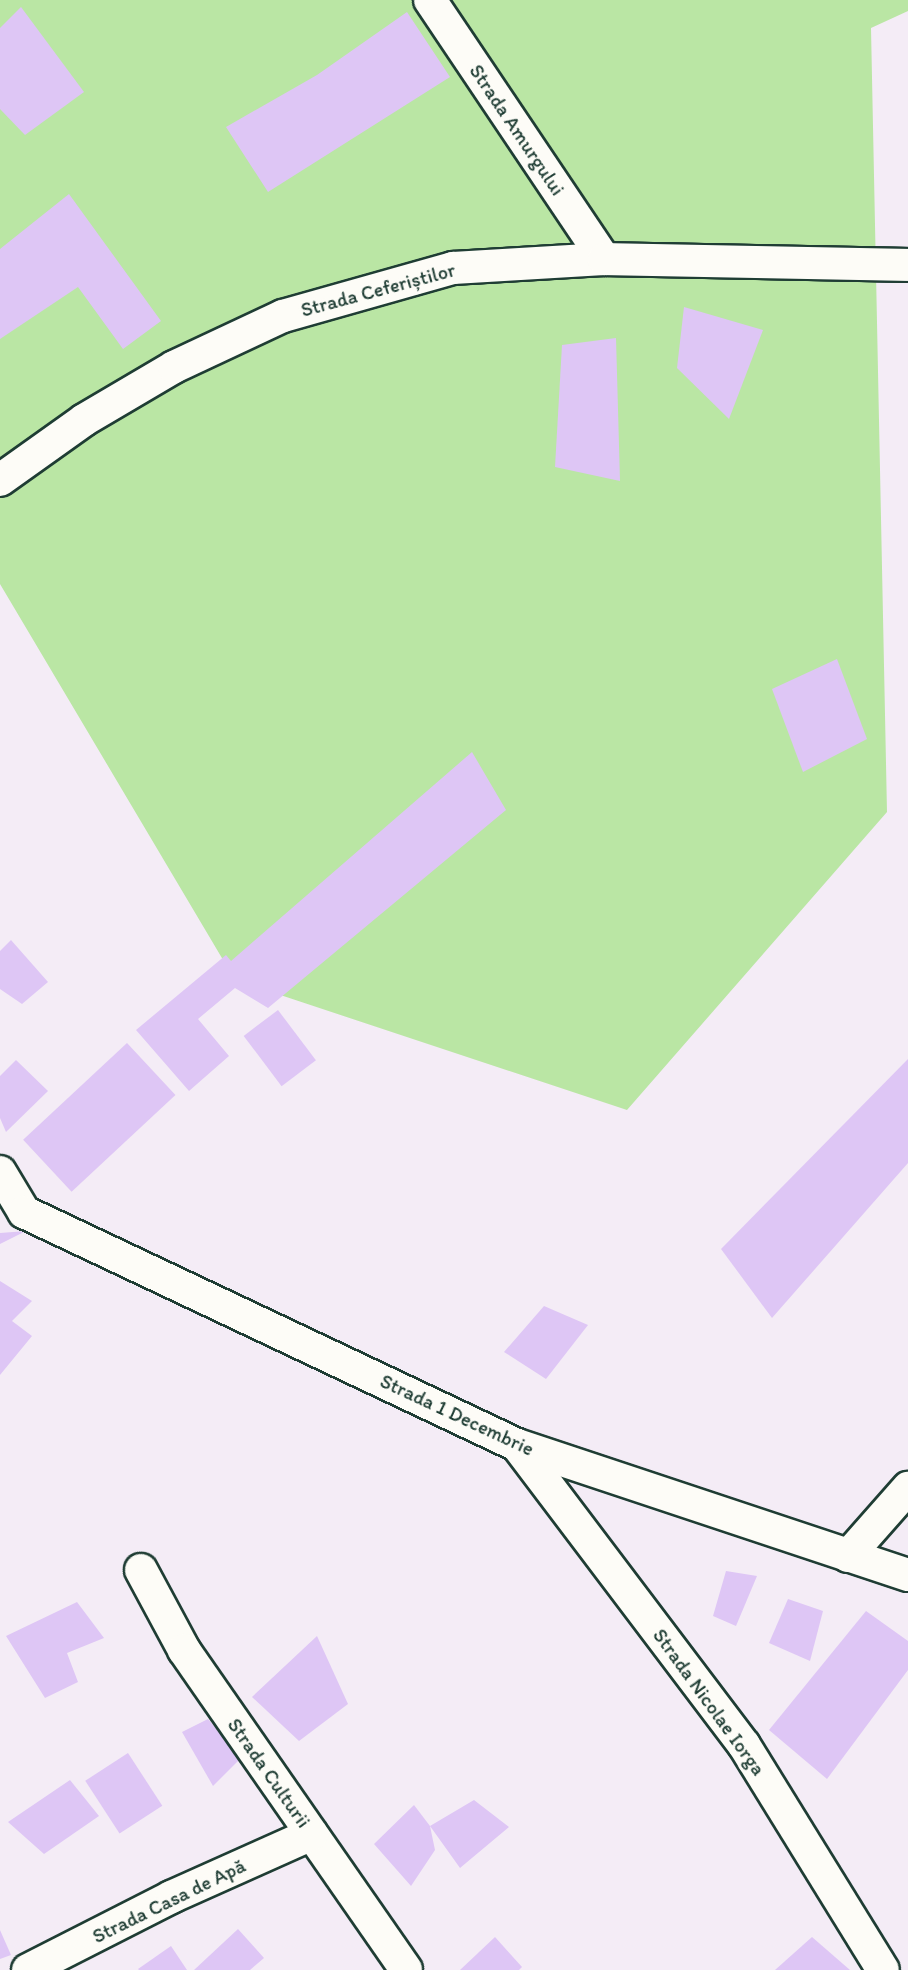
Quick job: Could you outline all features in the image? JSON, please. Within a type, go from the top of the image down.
[{"type":"street","name":"Strada Amurgului","points":[[430,0],[604,260]]},
{"type":"street","name":"Strada Ceferiștilor","points":[[0,480],[84,420],[164,373],[283,316],[453,268],[604,260],[908,265]]},
{"type":"street","name":"Strada 1 Decembrie","points":[[0,1172],[24,1212],[517,1446],[908,1575]]},
{"type":"street","name":"Strada Nicolae Iorga","points":[[517,1446],[744,1745],[883,1970]]},
{"type":"street","points":[[848,1556],[908,1488]]},
{"type":"street","name":"Strada Culturii","points":[[141,1570],[184,1650],[406,1970]]},
{"type":"street","name":"Strada Casa de Apă","points":[[28,1970],[171,1897],[312,1834]]},
{"type":"green space","points":[[0,0],[908,0],[908,11],[871,28],[887,812],[627,1110],[235,980],[0,584]]},
{"type":"building","points":[[21,7],[84,92],[25,135],[0,109],[0,28]]},
{"type":"building","points":[[407,12],[450,77],[268,192],[226,127],[317,75]]},
{"type":"building","points":[[69,194],[161,321],[123,349],[78,287],[0,339],[0,249]]},
{"type":"building","points":[[684,307],[763,330],[729,419],[677,368]]},
{"type":"building","points":[[616,338],[620,481],[555,467],[562,345]]},
{"type":"building","points":[[837,659],[867,739],[803,772],[772,689]]},
{"type":"building","points":[[472,752],[506,810],[268,1008],[235,988],[198,1019],[229,1056],[189,1091],[136,1030],[226,955],[231,961]]},
{"type":"building","points":[[11,940],[48,982],[22,1004],[0,989],[0,951]]},
{"type":"building","points":[[278,1010],[316,1060],[282,1086],[244,1036]]},
{"type":"building","points":[[127,1043],[175,1095],[72,1192],[23,1140]]},
{"type":"building","points":[[908,1059],[908,1163],[772,1318],[721,1249]]},
{"type":"building","points":[[16,1060],[48,1091],[6,1132],[0,1118],[0,1076]]},
{"type":"building","points":[[26,1231],[0,1244],[0,1233]]},
{"type":"building","points":[[0,1281],[32,1301],[12,1321],[32,1336],[0,1375]]},
{"type":"building","points":[[544,1306],[588,1325],[546,1379],[504,1352]]},
{"type":"building","points":[[726,1571],[757,1576],[736,1626],[713,1616]]},
{"type":"building","points":[[788,1599],[823,1611],[810,1661],[769,1643]]},
{"type":"building","points":[[77,1602],[104,1638],[67,1653],[78,1682],[45,1698],[6,1636]]},
{"type":"building","points":[[866,1611],[908,1641],[908,1670],[827,1779],[769,1730]]},
{"type":"building","points":[[317,1636],[348,1704],[299,1741],[252,1697]]},
{"type":"building","points":[[208,1719],[241,1758],[213,1786],[182,1732]]},
{"type":"building","points":[[128,1753],[162,1806],[120,1834],[85,1781]]},
{"type":"building","points":[[70,1780],[99,1816],[44,1854],[8,1822]]},
{"type":"building","points":[[474,1800],[509,1827],[460,1868],[430,1826]]},
{"type":"building","points":[[414,1805],[430,1826],[435,1850],[411,1886],[374,1844]]},
{"type":"building","points":[[238,1929],[264,1958],[250,1970],[194,1970]]},
{"type":"building","points":[[0,1930],[11,1955],[0,1959]]},
{"type":"building","points":[[495,1937],[522,1967],[519,1970],[460,1970]]},
{"type":"building","points":[[812,1937],[850,1970],[775,1970]]},
{"type":"building","points":[[171,1946],[187,1970],[138,1969]]}]
